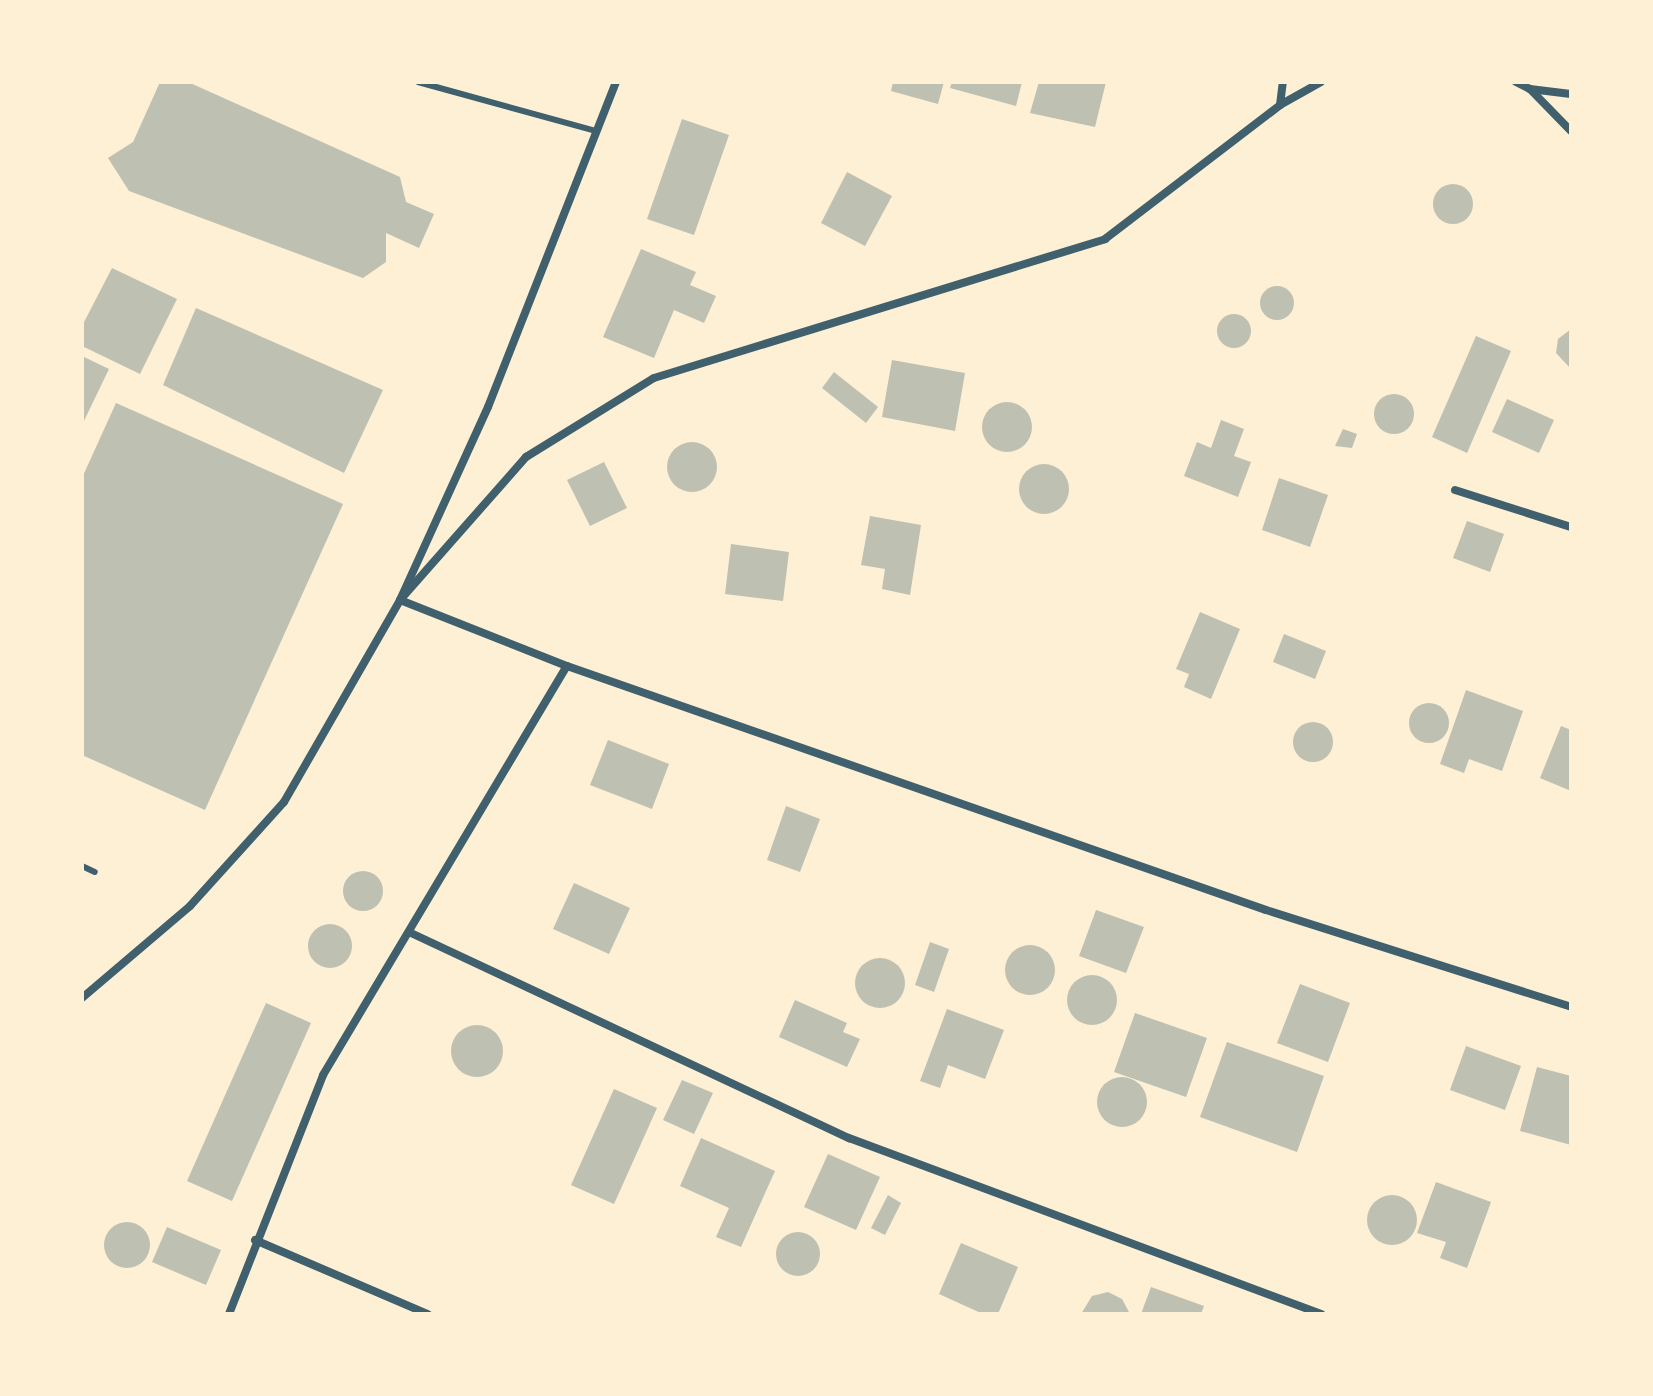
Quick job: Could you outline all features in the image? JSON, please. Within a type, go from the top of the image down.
[{"type":"street","points":[[82,998],[190,906],[284,802],[400,600],[488,407],[616,82]]},
{"type":"street","points":[[1280,105],[1283,82]]},
{"type":"street","points":[[400,600],[526,457],[654,378],[1105,239],[1280,105],[1321,82]]},
{"type":"street","points":[[1516,82],[1530,89],[1571,131]]},
{"type":"street","points":[[1530,89],[1571,94]]},
{"type":"street","points":[[1455,490],[1571,527]]},
{"type":"street","points":[[400,600],[567,666],[1266,910],[1571,1007]]},
{"type":"street","points":[[229,1314],[255,1240],[323,1075],[411,933],[480,804],[567,666]]},
{"type":"street","points":[[411,933],[849,1138],[1321,1314]]},
{"type":"street","points":[[255,1240],[428,1314]]},
{"type":"lane","points":[[418,82],[596,131]]},
{"type":"lane","points":[[82,866],[95,872]]},
{"type":"building","points":[[160,82],[188,82],[400,177],[406,202],[434,214],[419,248],[386,233],[386,262],[363,278],[129,191],[108,158],[133,142]]},
{"type":"building","points":[[893,82],[944,82],[938,104],[891,91]]},
{"type":"building","points":[[952,82],[1022,82],[1016,106],[950,88]]},
{"type":"building","points":[[1039,82],[1106,82],[1095,127],[1030,113]]},
{"type":"building","points":[[682,119],[729,135],[694,235],[647,219]]},
{"type":"building","points":[[847,172],[892,196],[865,246],[821,223]]},
{"type":"building","points":[[1453,184],[1467,190],[1473,204],[1467,218],[1453,224],[1439,218],[1433,204],[1439,190]]},
{"type":"building","points":[[641,249],[696,272],[690,285],[716,296],[704,323],[674,310],[654,358],[603,337]]},
{"type":"building","points":[[112,268],[177,299],[140,374],[82,346],[82,326]]},
{"type":"building","points":[[1277,286],[1289,291],[1294,303],[1289,315],[1277,320],[1265,315],[1260,303],[1265,291]]},
{"type":"building","points":[[196,308],[383,390],[344,473],[163,385]]},
{"type":"building","points":[[1234,314],[1246,319],[1251,331],[1246,343],[1234,348],[1222,343],[1217,331],[1222,319]]},
{"type":"building","points":[[1571,329],[1571,369],[1556,353],[1558,339]]},
{"type":"building","points":[[1476,336],[1511,351],[1467,453],[1432,437]]},
{"type":"building","points":[[82,356],[109,369],[82,425]]},
{"type":"building","points":[[892,360],[965,373],[955,431],[882,417]]},
{"type":"building","points":[[834,372],[878,407],[866,423],[822,388]]},
{"type":"building","points":[[1394,394],[1408,400],[1414,414],[1408,428],[1394,434],[1380,428],[1374,414],[1380,400]]},
{"type":"building","points":[[1507,399],[1554,420],[1539,453],[1492,432]]},
{"type":"building","points":[[1007,402],[1025,409],[1032,427],[1025,445],[1007,452],[989,445],[982,427],[989,409]]},
{"type":"building","points":[[116,403],[343,504],[205,810],[82,755],[82,478]]},
{"type":"building","points":[[1221,420],[1244,429],[1234,456],[1251,462],[1238,497],[1184,476],[1197,442],[1211,448]]},
{"type":"building","points":[[1343,429],[1357,434],[1352,448],[1335,446]]},
{"type":"building","points":[[692,442],[710,449],[717,467],[710,485],[692,492],[674,485],[667,467],[674,449]]},
{"type":"building","points":[[604,462],[627,508],[590,526],[567,480]]},
{"type":"building","points":[[1044,464],[1062,471],[1069,489],[1062,507],[1044,514],[1026,507],[1019,489],[1026,471]]},
{"type":"building","points":[[1279,478],[1328,495],[1310,547],[1262,530]]},
{"type":"building","points":[[870,516],[921,525],[910,595],[882,589],[885,569],[861,565]]},
{"type":"building","points":[[1467,521],[1504,534],[1490,572],[1453,558]]},
{"type":"building","points":[[731,544],[789,552],[783,601],[725,594]]},
{"type":"building","points":[[1200,612],[1240,629],[1211,699],[1184,687],[1189,674],[1176,669]]},
{"type":"building","points":[[1284,634],[1326,651],[1315,679],[1273,662]]},
{"type":"building","points":[[1466,690],[1523,711],[1502,771],[1469,759],[1464,773],[1440,764]]},
{"type":"building","points":[[1429,703],[1443,709],[1449,723],[1443,737],[1429,743],[1415,737],[1409,723],[1415,709]]},
{"type":"building","points":[[1313,722],[1327,728],[1333,742],[1327,756],[1313,762],[1299,756],[1293,742],[1299,728]]},
{"type":"building","points":[[1561,726],[1571,730],[1571,791],[1540,778]]},
{"type":"building","points":[[608,740],[669,764],[652,809],[590,785]]},
{"type":"building","points":[[786,806],[820,819],[800,872],[767,860]]},
{"type":"building","points":[[363,871],[377,877],[383,891],[377,905],[363,911],[349,905],[343,891],[349,877]]},
{"type":"building","points":[[574,883],[630,908],[609,954],[553,929]]},
{"type":"building","points":[[1096,910],[1144,927],[1126,973],[1079,956]]},
{"type":"building","points":[[330,924],[345,931],[352,946],[345,961],[330,968],[315,961],[308,946],[315,931]]},
{"type":"building","points":[[930,942],[949,949],[934,992],[915,985]]},
{"type":"building","points":[[1030,945],[1048,952],[1055,970],[1048,988],[1030,995],[1012,988],[1005,970],[1012,952]]},
{"type":"building","points":[[880,958],[898,965],[905,983],[898,1001],[880,1008],[862,1001],[855,983],[862,965]]},
{"type":"building","points":[[1082,976],[1102,976],[1116,990],[1116,1010],[1102,1024],[1082,1024],[1068,1010],[1068,990]]},
{"type":"building","points":[[1300,984],[1350,1003],[1328,1062],[1277,1043]]},
{"type":"building","points":[[795,1000],[847,1023],[843,1032],[860,1039],[847,1067],[779,1037]]},
{"type":"building","points":[[266,1003],[311,1023],[232,1201],[187,1181]]},
{"type":"building","points":[[947,1009],[1004,1030],[985,1079],[948,1065],[940,1088],[920,1081]]},
{"type":"building","points":[[1135,1013],[1207,1038],[1186,1097],[1114,1072]]},
{"type":"building","points":[[477,1025],[495,1033],[503,1051],[495,1069],[477,1077],[459,1069],[451,1051],[459,1033]]},
{"type":"building","points":[[1227,1042],[1324,1076],[1297,1152],[1200,1117]]},
{"type":"building","points":[[1466,1046],[1521,1066],[1505,1110],[1450,1090]]},
{"type":"building","points":[[1537,1067],[1571,1076],[1571,1145],[1520,1131]]},
{"type":"building","points":[[1122,1077],[1140,1084],[1147,1102],[1140,1120],[1122,1127],[1104,1120],[1097,1102],[1104,1084]]},
{"type":"building","points":[[682,1080],[713,1093],[694,1134],[663,1120]]},
{"type":"building","points":[[614,1089],[657,1108],[614,1204],[571,1185]]},
{"type":"building","points":[[701,1138],[775,1171],[741,1247],[716,1237],[729,1208],[680,1186]]},
{"type":"building","points":[[828,1154],[880,1177],[856,1230],[804,1207]]},
{"type":"building","points":[[1436,1182],[1491,1202],[1467,1268],[1440,1258],[1446,1242],[1417,1233]]},
{"type":"building","points":[[888,1195],[901,1203],[885,1235],[871,1228]]},
{"type":"building","points":[[1392,1195],[1410,1202],[1417,1220],[1410,1238],[1392,1245],[1374,1238],[1367,1220],[1374,1202]]},
{"type":"building","points":[[127,1222],[136,1223],[143,1229],[149,1236],[149,1254],[143,1261],[136,1267],[127,1268],[118,1267],[111,1261],[105,1254],[104,1245],[105,1236],[111,1229],[118,1223]]},
{"type":"building","points":[[167,1227],[221,1250],[206,1285],[152,1262]]},
{"type":"building","points":[[798,1232],[814,1238],[820,1254],[814,1270],[798,1276],[782,1270],[776,1254],[782,1238]]},
{"type":"building","points":[[961,1243],[1018,1267],[998,1314],[983,1314],[939,1294]]},
{"type":"building","points":[[1151,1287],[1204,1306],[1201,1314],[1141,1314]]},
{"type":"building","points":[[1108,1292],[1122,1299],[1130,1314],[1081,1314],[1092,1296]]}]
